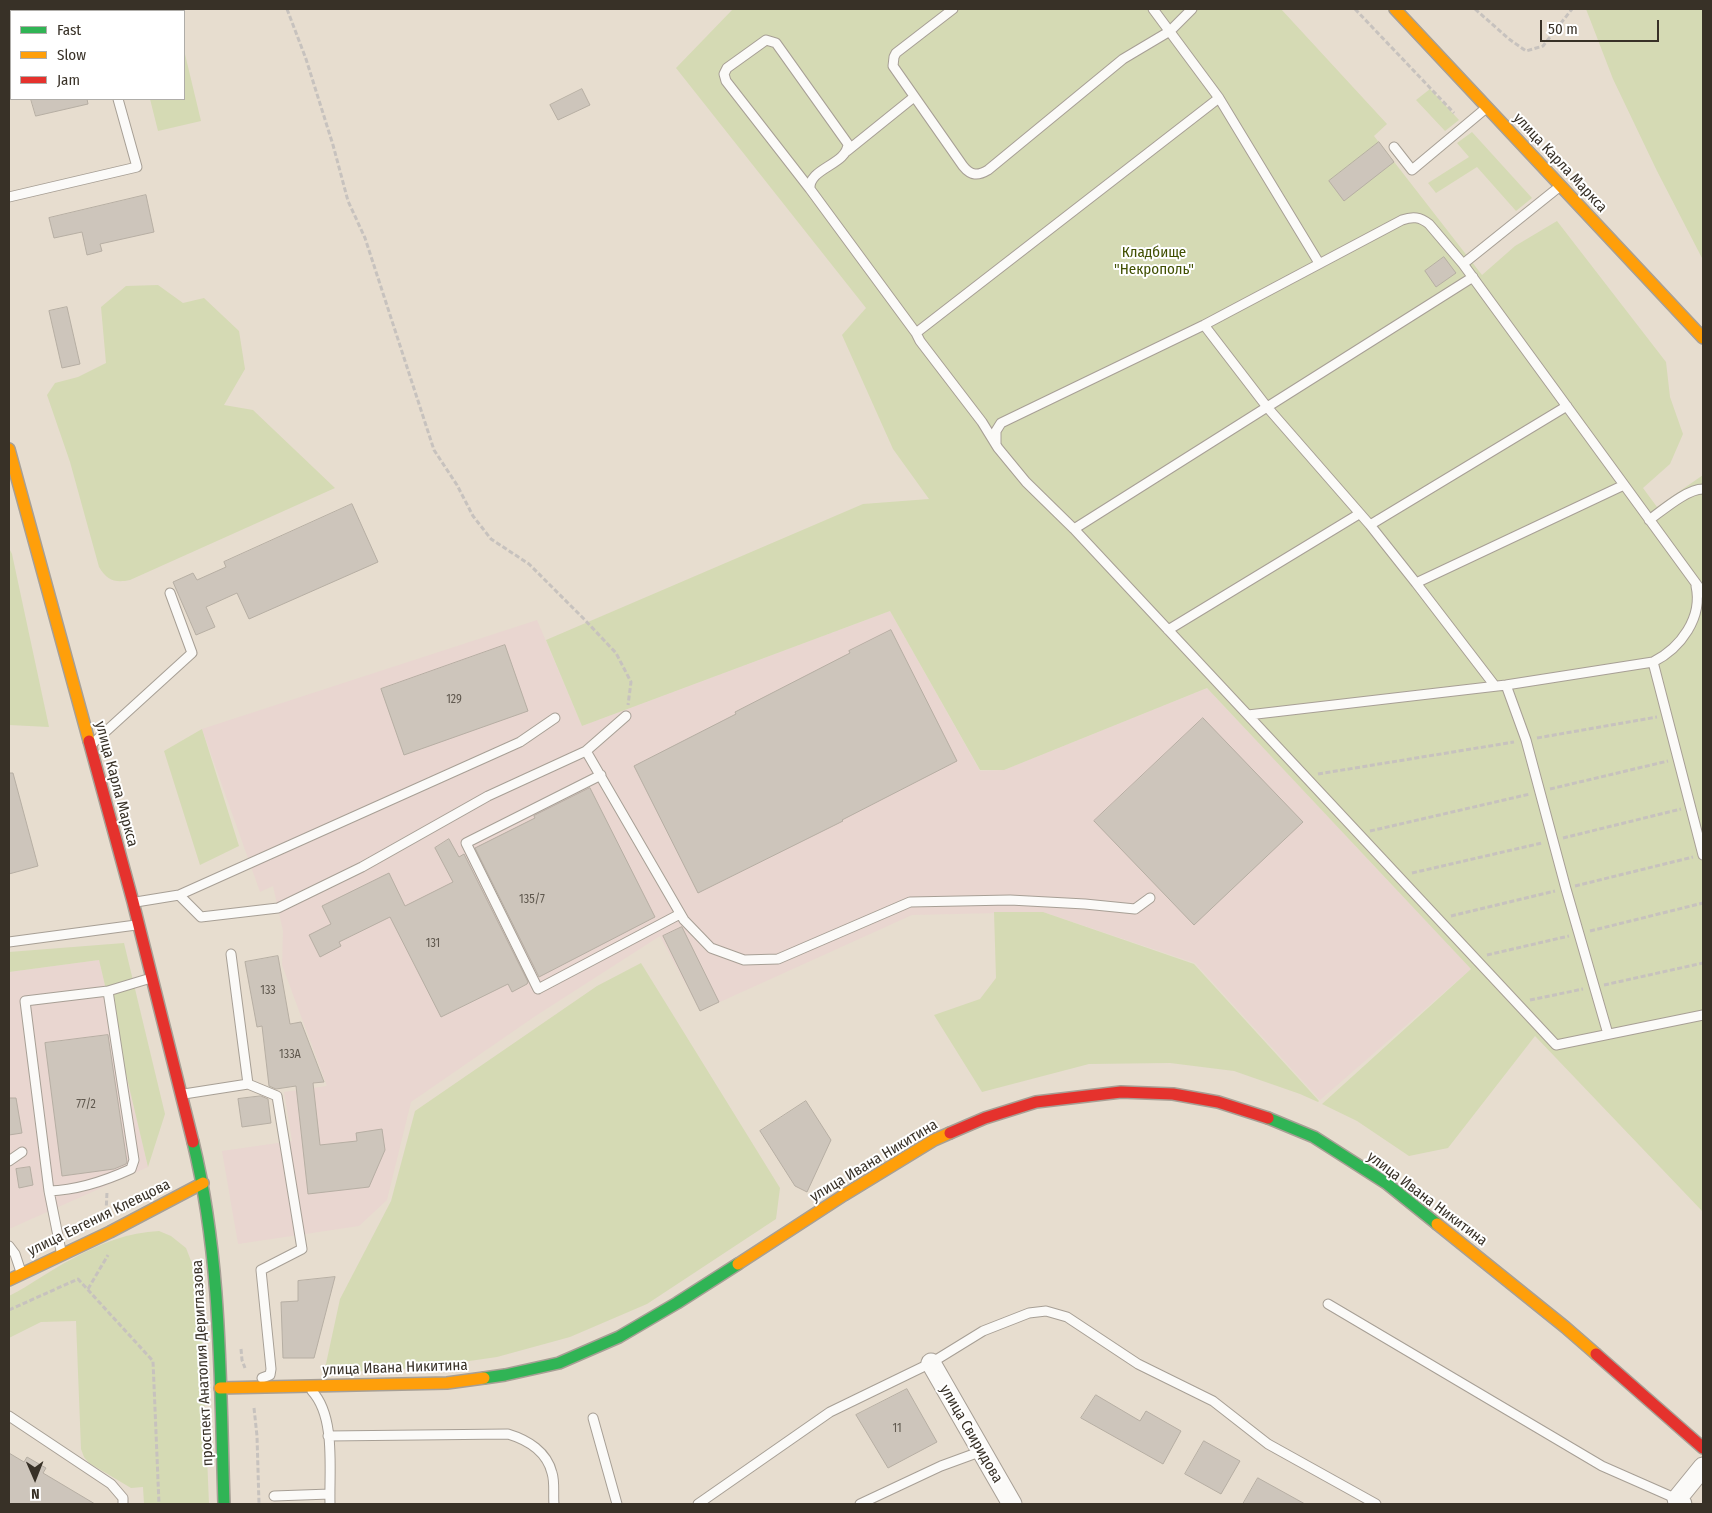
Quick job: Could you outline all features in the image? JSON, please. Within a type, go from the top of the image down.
[{"type":"main road","name":"улица Карла Маркса","points":[[1395,9],[1703,338]]},
{"type":"main road","name":"улица Карла Маркса","points":[[9,448],[11,465],[133,902],[203,1183]]},
{"type":"main road","name":"улица Ивана Никитина","points":[[220,1384],[307,1386],[448,1383],[505,1375],[559,1363],[620,1337],[934,1140],[985,1118],[1036,1102],[1121,1092],[1174,1094],[1218,1102],[1267,1117],[1314,1137],[1386,1183],[1565,1327],[1703,1448]]},
{"type":"main road","name":"проспект Анатолия Дериглазова","points":[[203,1183],[217,1297],[224,1504]]},
{"type":"main road","name":"улица Евгения Клевцова","points":[[9,1280],[110,1232],[203,1183]]},
{"type":"street","name":"улица Свиридова","points":[[931,1363],[1012,1504]]},
{"type":"street","points":[[1679,1502],[1703,1467]]},
{"type":"lane","points":[[953,9],[900,50],[894,57],[893,66],[967,172],[974,175],[988,170],[1123,59],[1170,31],[1192,9]]},
{"type":"lane","points":[[1153,9],[1219,98],[1319,263]]},
{"type":"lane","points":[[847,151],[848,144],[845,138],[773,41],[762,42],[727,68],[724,74],[726,81],[810,189],[920,341],[982,422],[998,448],[1026,482],[1074,530],[1556,1045],[1703,1015]]},
{"type":"lane","points":[[799,175],[805,179],[812,179],[914,96]]},
{"type":"lane","points":[[916,333],[1219,98]]},
{"type":"lane","points":[[9,197],[137,167],[118,100]]},
{"type":"lane","points":[[1394,147],[1412,170],[1487,107]]},
{"type":"lane","points":[[845,138],[851,142],[858,141]]},
{"type":"lane","points":[[810,189],[812,179]]},
{"type":"lane","points":[[1463,264],[1561,185]]},
{"type":"lane","points":[[982,422],[991,424],[1001,423],[1204,326],[1402,220],[1416,217],[1429,224],[1473,277],[1703,593]]},
{"type":"lane","points":[[1074,530],[1473,277]]},
{"type":"lane","points":[[1204,326],[1267,408],[1370,525],[1495,686]]},
{"type":"lane","points":[[1370,525],[1567,406]]},
{"type":"lane","points":[[998,448],[995,434],[1001,423]]},
{"type":"lane","points":[[1416,582],[1624,485]]},
{"type":"lane","points":[[1649,520],[1685,495],[1703,488]]},
{"type":"lane","points":[[1168,630],[1360,514]]},
{"type":"lane","points":[[1695,618],[1698,600],[1696,583]]},
{"type":"lane","points":[[90,746],[192,653],[170,593]]},
{"type":"lane","points":[[1248,715],[1506,685],[1653,662],[1665,656],[1676,645],[1695,618],[1703,613]]},
{"type":"lane","points":[[1653,662],[1703,855]]},
{"type":"lane","points":[[1506,685],[1526,740],[1608,1034]]},
{"type":"lane","points":[[179,895],[201,917],[278,908],[362,867],[488,796],[586,750],[626,716]]},
{"type":"lane","points":[[133,902],[179,895],[520,742],[555,718]]},
{"type":"lane","points":[[586,750],[684,920],[711,948],[744,960],[778,959],[910,902],[1010,900],[1135,909],[1150,898]]},
{"type":"lane","points":[[601,775],[466,843],[538,989],[680,914]]},
{"type":"lane","points":[[9,942],[138,924]]},
{"type":"lane","points":[[231,954],[248,1084]]},
{"type":"lane","points":[[62,1254],[49,1191],[25,1001],[108,991],[152,978]]},
{"type":"lane","points":[[49,1191],[65,1190],[108,1179],[131,1169],[134,1160],[108,991]]},
{"type":"lane","points":[[182,1095],[248,1084],[277,1096],[302,1250],[261,1270],[271,1369],[270,1375],[265,1378],[220,1384]]},
{"type":"lane","points":[[9,1161],[22,1152]]},
{"type":"lane","points":[[9,1246],[21,1273]]},
{"type":"lane","points":[[1328,1304],[1602,1466],[1679,1502]]},
{"type":"lane","points":[[698,1504],[830,1412],[931,1363],[983,1331],[1029,1313],[1046,1311],[1067,1317],[1138,1364],[1213,1401],[1268,1444],[1376,1504]]},
{"type":"lane","points":[[307,1386],[319,1399],[326,1418],[330,1504]]},
{"type":"lane","points":[[9,1416],[111,1484],[122,1498],[123,1504]]},
{"type":"lane","points":[[593,1418],[617,1504]]},
{"type":"lane","points":[[328,1436],[508,1434],[525,1439],[545,1457],[553,1473],[554,1504]]},
{"type":"lane","points":[[860,1504],[941,1466],[982,1451]]},
{"type":"lane","points":[[274,1496],[330,1494]]},
{"type":"path","points":[[287,9],[306,59],[333,144],[348,201],[365,238],[434,450],[457,485],[473,516],[491,539],[528,564],[616,653],[631,682],[626,716]]},
{"type":"path","points":[[1355,9],[1454,113]]},
{"type":"path","points":[[1474,9],[1508,39],[1526,51],[1543,46],[1572,9]]},
{"type":"path","points":[[1304,776],[1667,716]]},
{"type":"path","points":[[1358,833],[1678,759]]},
{"type":"path","points":[[1517,1003],[1703,963]]},
{"type":"path","points":[[9,1310],[78,1279],[154,1361],[159,1504]]},
{"type":"path","points":[[257,1436],[259,1504]]},
{"type":"shaded area","points":[[890,611],[980,771],[1004,770],[1207,688],[1471,969],[1320,1100],[1195,963],[1043,912],[912,915],[700,1011],[660,936],[534,1017],[411,1102],[387,1200],[359,1226],[238,1244],[222,1151],[292,1141],[284,1092],[327,1086],[282,965],[283,931],[273,886],[260,892],[202,729],[537,620],[582,726]]},
{"type":"shaded area","points":[[99,960],[148,1167],[9,1229],[9,972]]},
{"type":"green space","name":"Кладбище \"Некрополь\"","points":[[733,9],[1281,9],[1387,124],[1374,136],[1482,275],[1515,246],[1557,221],[1666,362],[1670,397],[1683,434],[1670,464],[1643,488],[1657,507],[1703,475],[1703,1212],[1535,1036],[1448,1148],[1409,1156],[1357,1121],[1322,1104],[1471,969],[1207,688],[1004,770],[980,770],[890,611],[582,726],[546,640],[863,504],[929,499],[893,449],[842,335],[866,308],[676,68]]},
{"type":"green space","points":[[1586,9],[1703,9],[1703,260],[1657,171],[1613,79]]},
{"type":"green space","points":[[185,54],[201,121],[158,131],[150,100],[185,100]]},
{"type":"green space","points":[[1430,89],[1459,120],[1445,131],[1416,100]]},
{"type":"green space","points":[[1472,132],[1532,198],[1516,211],[1477,167],[1436,193],[1428,183],[1469,157],[1457,143]]},
{"type":"green space","points":[[158,285],[183,303],[204,298],[239,331],[245,369],[224,405],[253,410],[335,488],[130,580],[116,581],[105,575],[99,567],[70,462],[47,395],[55,383],[78,377],[106,363],[101,307],[126,286]]},
{"type":"green space","points":[[9,548],[12,554],[49,727],[9,725]]},
{"type":"green space","points":[[202,729],[239,846],[200,865],[164,751]]},
{"type":"green space","points":[[994,912],[1043,912],[1194,964],[1319,1101],[1234,1071],[1170,1063],[1089,1064],[982,1092],[934,1015],[980,999],[996,978]]},
{"type":"green space","points":[[124,943],[165,1114],[148,1167],[99,960],[9,972],[9,952]]},
{"type":"green space","points":[[641,963],[780,1188],[776,1219],[647,1304],[570,1337],[497,1357],[421,1368],[324,1373],[340,1299],[391,1201],[415,1111],[597,986]]},
{"type":"green space","points":[[159,1231],[171,1236],[186,1248],[195,1271],[201,1314],[209,1504],[144,1504],[143,1487],[131,1488],[89,1463],[84,1457],[81,1449],[76,1321],[41,1322],[9,1338],[9,1296],[93,1248],[125,1236]]},
{"type":"building","points":[[582,89],[590,105],[558,120],[550,105]]},
{"type":"building","points":[[31,100],[87,100],[88,104],[36,116]]},
{"type":"building","points":[[1379,142],[1394,162],[1344,201],[1329,181]]},
{"type":"building","points":[[146,195],[154,232],[100,244],[102,251],[87,255],[82,232],[54,238],[49,218]]},
{"type":"building","points":[[1444,257],[1456,273],[1436,287],[1425,271]]},
{"type":"building","points":[[67,307],[80,364],[62,368],[49,311]]},
{"type":"building","points":[[352,504],[378,562],[249,619],[237,593],[206,607],[215,627],[196,635],[173,582],[193,573],[197,580],[226,567],[224,562]]},
{"type":"building","points":[[891,630],[957,761],[843,821],[698,893],[634,766],[736,714],[735,712]]},
{"type":"building","points":[[505,645],[528,711],[404,755],[381,689]]},
{"type":"building","points":[[1203,718],[1303,822],[1194,925],[1094,821]]},
{"type":"building","points":[[9,773],[13,773],[38,866],[9,874]]},
{"type":"building","points":[[590,788],[655,917],[539,977],[475,848]]},
{"type":"building","points":[[449,839],[459,857],[464,854],[528,982],[512,992],[508,984],[441,1017],[390,917],[339,942],[341,946],[320,957],[309,935],[331,924],[322,906],[389,873],[405,906],[453,882],[435,848]]},
{"type":"building","points":[[682,927],[719,1002],[700,1011],[663,936]]},
{"type":"building","points":[[278,956],[290,1024],[301,1022],[324,1082],[313,1083],[320,1145],[357,1141],[356,1133],[382,1129],[385,1150],[369,1187],[308,1194],[296,1086],[276,1089],[269,1086],[262,1026],[257,1027],[245,962]]},
{"type":"building","points":[[108,1035],[127,1162],[114,1169],[62,1176],[45,1043]]},
{"type":"building","points":[[261,1096],[268,1099],[271,1123],[242,1127],[238,1099]]},
{"type":"building","points":[[9,1098],[16,1098],[22,1133],[9,1135]]},
{"type":"building","points":[[806,1101],[831,1140],[807,1192],[795,1186],[760,1131]]},
{"type":"building","points":[[30,1167],[33,1185],[19,1188],[16,1169]]},
{"type":"building","points":[[335,1277],[314,1358],[283,1358],[281,1302],[298,1301],[298,1281]]},
{"type":"building","points":[[907,1389],[937,1442],[888,1468],[856,1415]]},
{"type":"building","points":[[1096,1395],[1140,1421],[1146,1411],[1181,1431],[1163,1464],[1081,1418]]},
{"type":"building","points":[[1204,1441],[1240,1461],[1221,1494],[1185,1474]]},
{"type":"building","points":[[9,1453],[24,1462],[27,1457],[46,1468],[43,1473],[95,1504],[9,1504]]},
{"type":"building","points":[[1258,1478],[1305,1504],[1243,1504]]},
{"type":"traffic: fast","points":[[1268,1118],[1314,1137],[1386,1183],[1437,1224]]},
{"type":"traffic: fast","points":[[193,1142],[210,1231],[218,1322],[224,1504]]},
{"type":"traffic: fast","points":[[484,1378],[559,1363],[619,1337],[738,1264]]},
{"type":"traffic: slow","points":[[1395,9],[1703,338]]},
{"type":"traffic: slow","points":[[9,449],[89,741]]},
{"type":"traffic: slow","points":[[738,1264],[844,1195],[934,1140],[950,1133]]},
{"type":"traffic: slow","points":[[9,1280],[110,1232],[203,1183]]},
{"type":"traffic: slow","points":[[1437,1224],[1596,1354]]},
{"type":"traffic: slow","points":[[220,1388],[447,1383],[484,1378]]},
{"type":"traffic: jam","points":[[89,741],[133,902],[193,1142]]},
{"type":"traffic: jam","points":[[950,1133],[985,1118],[1036,1102],[1121,1092],[1173,1094],[1218,1102],[1268,1118]]},
{"type":"traffic: jam","points":[[1596,1354],[1703,1448]]}]
